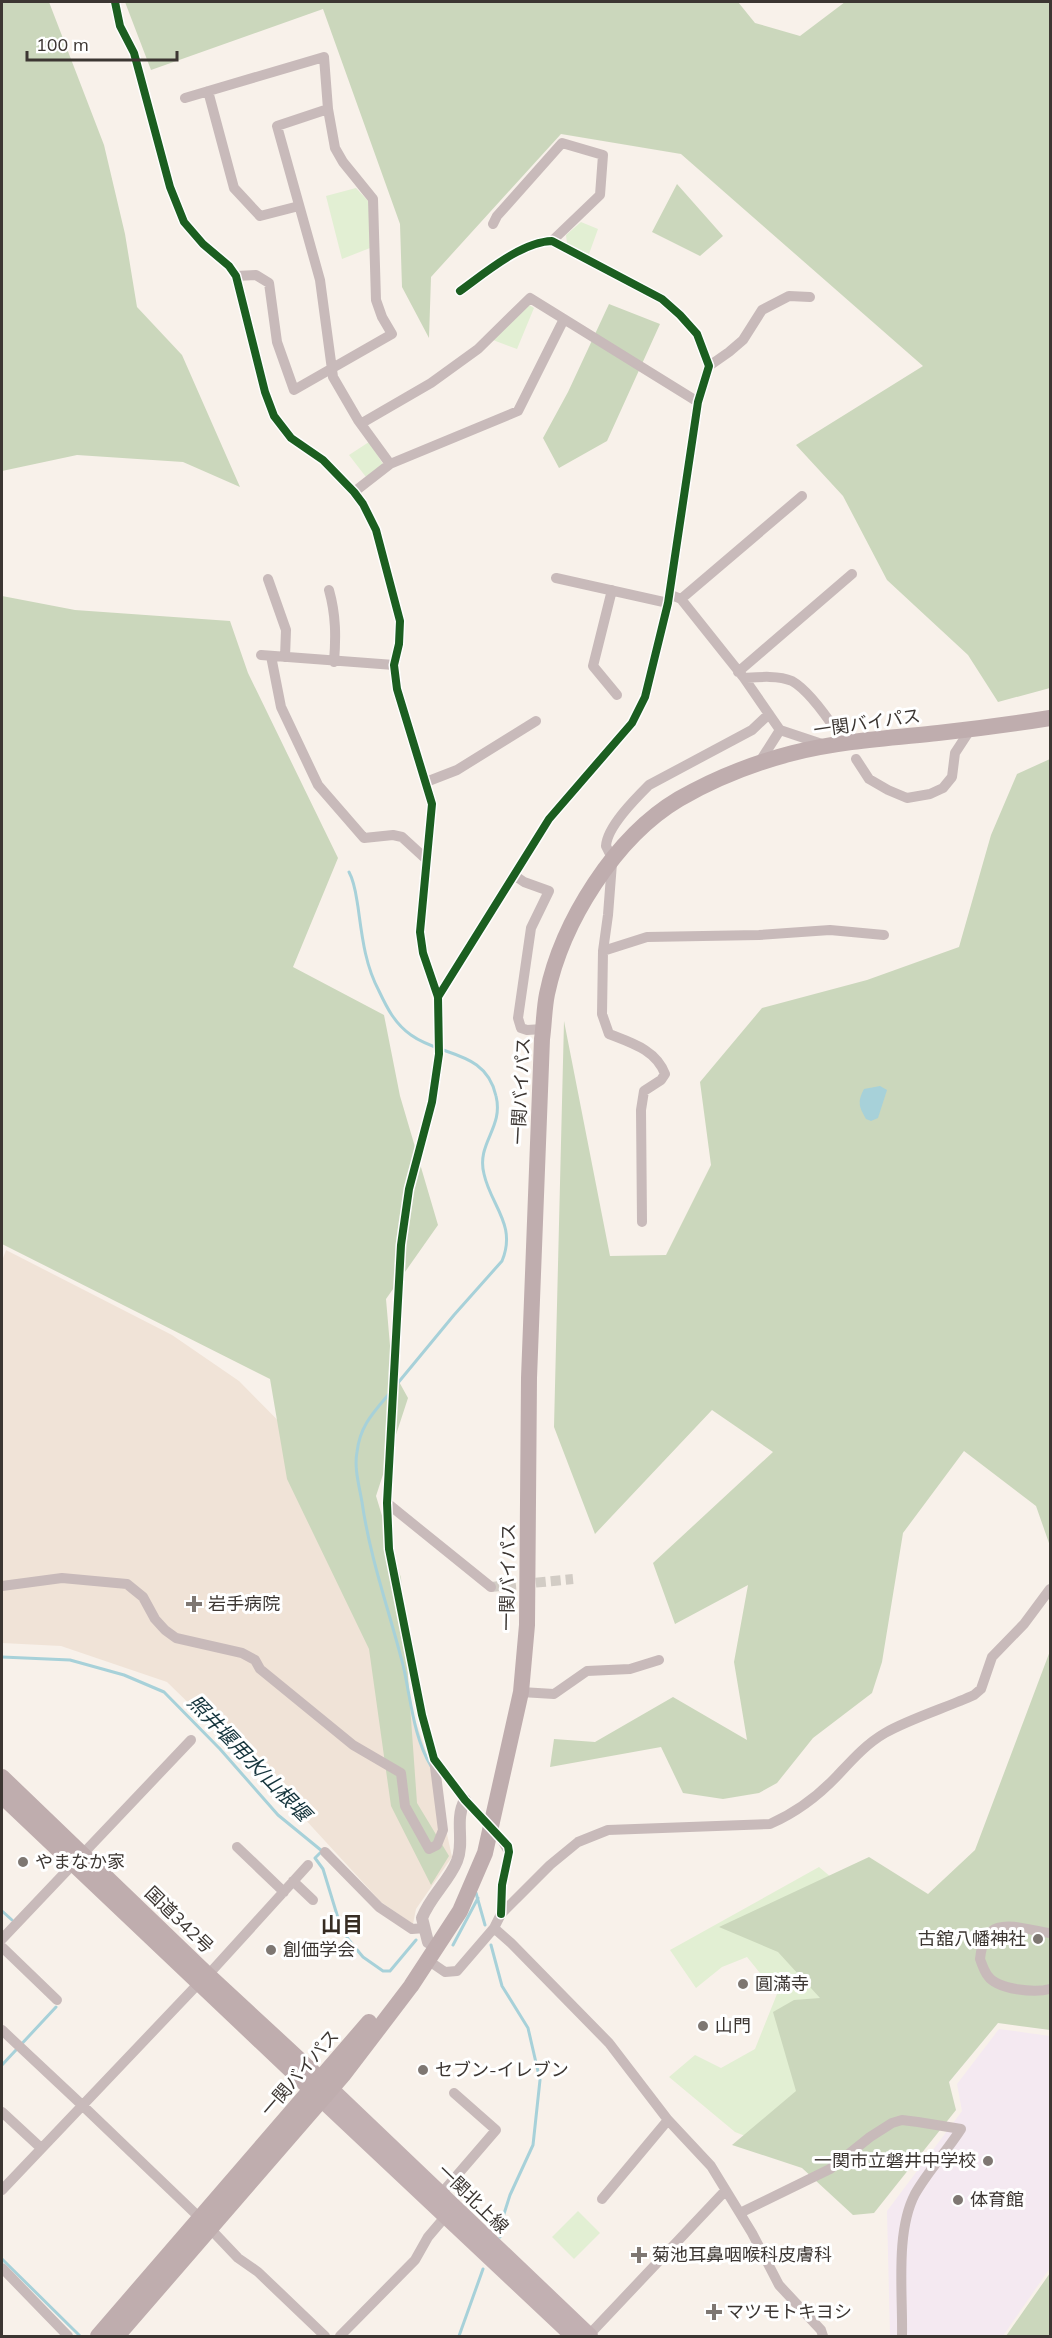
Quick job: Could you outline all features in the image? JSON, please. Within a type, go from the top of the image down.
[{"type":"highway","name":"一関バイパス","points":[[98,2337],[205,2224],[429,1961],[460,1911],[485,1853],[490,1816],[521,1692],[527,1624],[529,1378],[543,1029],[547,994],[562,946],[581,906],[614,858],[643,826],[679,799],[739,770],[834,739],[870,740],[970,730],[1050,718]]},
{"type":"highway","name":"国道342号","points":[[2,1777],[77,1858],[321,2090]]},
{"type":"highway","name":"国道342号","points":[[2,1796],[77,1858]]},
{"type":"highway","name":"一関バイパス","points":[[321,2090],[402,1981],[427,1935],[462,1884],[490,1816]]},
{"type":"highway","name":"一関バイパス","points":[[117,2337],[205,2224]]},
{"type":"main road","name":"一関北上線","points":[[321,2090],[440,2195],[585,2336]]},
{"type":"main road","name":"一関北上線","points":[[321,2090],[446,2217],[585,2336]]},
{"type":"street","points":[[2,1586],[62,1578],[127,1584],[143,1597],[155,1619],[176,1638],[242,1653],[255,1660],[260,1669],[353,1745],[401,1773],[405,1806],[429,1849],[437,1845],[442,1830],[434,1759],[422,1715],[390,1559],[387,1503],[402,1245],[409,1189],[432,1102],[439,1053],[438,997],[423,953],[420,932],[432,804],[397,689],[394,665],[399,644],[400,621],[376,530],[354,492],[324,460],[291,438],[274,416],[265,392],[236,276],[229,266],[203,244],[184,222],[171,187],[134,53],[120,26],[115,2]]},
{"type":"street","points":[[185,98],[324,57],[327,109],[335,148],[343,162],[373,199],[376,300],[382,317],[392,334],[294,390],[278,342],[268,283],[250,274],[236,276]]},
{"type":"street","points":[[207,91],[234,188],[260,216],[299,206]]},
{"type":"street","points":[[327,109],[277,126],[320,280],[333,377],[390,464]]},
{"type":"street","points":[[460,291],[493,267],[532,245],[552,241],[600,195],[603,154],[562,143],[497,216],[493,224]]},
{"type":"street","points":[[438,997],[549,819],[632,723],[645,697],[668,598],[698,402],[709,366],[697,334],[662,299],[552,241]]},
{"type":"street","points":[[709,366],[742,340],[762,310],[789,296],[810,297]]},
{"type":"street","points":[[362,423],[431,383],[478,350],[530,298],[698,402]]},
{"type":"street","points":[[354,492],[390,464],[518,411],[564,320]]},
{"type":"street","points":[[556,578],[612,590],[681,599],[802,496]]},
{"type":"street","points":[[741,675],[852,574]]},
{"type":"street","points":[[268,579],[286,630],[285,657]]},
{"type":"street","points":[[329,590],[334,607],[336,636],[334,662]]},
{"type":"street","points":[[612,590],[593,666],[617,694]]},
{"type":"street","points":[[681,599],[741,675],[780,730],[834,739]]},
{"type":"street","points":[[394,665],[266,656],[281,707],[318,785],[364,838],[393,835],[402,837],[426,860]]},
{"type":"street","points":[[741,675],[791,681],[812,699],[834,739]]},
{"type":"street","points":[[642,1222],[641,1110],[644,1091],[661,1080],[665,1074],[661,1063],[652,1054],[609,1034],[602,1014],[603,951],[614,858],[606,846],[610,833],[635,799],[649,785],[752,730],[769,714]]},
{"type":"street","points":[[426,782],[457,770],[536,721]]},
{"type":"street","points":[[759,763],[780,730]]},
{"type":"street","points":[[856,759],[869,779],[888,790],[907,798],[930,794],[943,788],[952,777],[955,753],[970,730]]},
{"type":"street","points":[[514,875],[524,882],[549,891],[531,928],[518,1017],[521,1028],[543,1029]]},
{"type":"street","points":[[603,951],[647,937],[759,935],[830,930],[884,935]]},
{"type":"street","points":[[387,1503],[491,1587]]},
{"type":"street","points":[[429,1961],[445,1972],[457,1971],[494,1928],[501,1914],[550,1865],[578,1842],[608,1830],[770,1824],[785,1817],[805,1804],[836,1777],[858,1753],[885,1733],[974,1695],[981,1689],[992,1657],[1023,1624],[1050,1589]]},
{"type":"street","points":[[521,1692],[554,1694],[587,1671],[630,1669],[659,1660]]},
{"type":"street","points":[[2,1939],[191,1740]]},
{"type":"street","points":[[434,1759],[465,1800],[490,1816]]},
{"type":"street","points":[[427,1935],[422,1918],[424,1912],[459,1858],[461,1844],[459,1817],[465,1800]]},
{"type":"street","points":[[501,1914],[502,1885],[509,1852],[502,1840]]},
{"type":"street","points":[[237,1847],[284,1892]]},
{"type":"street","points":[[325,1852],[378,1907],[412,1929],[427,1935]]},
{"type":"street","points":[[2,2190],[203,1980],[308,1865]]},
{"type":"street","points":[[293,1881],[313,1900]]},
{"type":"street","points":[[1050,1933],[1006,1926],[995,1927],[987,1935],[980,1959],[988,1977],[1000,1985],[1032,1992],[1050,1989]]},
{"type":"street","points":[[494,1928],[512,1943],[609,2043],[668,2120],[711,2166],[752,2233],[779,2284],[821,2330],[823,2337]]},
{"type":"street","points":[[2,1947],[57,2000]]},
{"type":"street","points":[[2,2030],[82,2104],[238,2258],[258,2272],[325,2337]]},
{"type":"street","points":[[440,2195],[496,2130],[454,2093]]},
{"type":"street","points":[[2,2112],[41,2148]]},
{"type":"street","points":[[602,2199],[668,2120]]},
{"type":"street","points":[[740,2213],[830,2169],[870,2137],[892,2123],[910,2121],[961,2129],[927,2175],[908,2211],[902,2250],[902,2337]]},
{"type":"street","points":[[585,2336],[725,2191]]},
{"type":"street","points":[[340,2337],[415,2260],[428,2236],[446,2217]]},
{"type":"street","points":[[2,2268],[68,2337]]},
{"type":"shaded area","name":"岩手病院","points":[[6,1250],[172,1335],[239,1381],[328,1471],[434,1774],[452,1857],[416,1909],[413,1924],[381,1902],[280,1792],[167,1682],[61,1646],[2,1643],[2,1261]]},
{"type":"shaded area","name":"一関市立磐井中学校","points":[[999,2029],[1050,2036],[1050,2268],[1003,2336],[890,2336],[887,2211],[962,2111],[957,2084]]},
{"type":"green space","points":[[2,2],[49,2],[104,145],[125,234],[137,307],[182,355],[240,487],[183,462],[77,455],[2,471]]},
{"type":"green space","points":[[125,2],[738,2],[755,23],[800,36],[845,2],[1050,2],[1050,688],[998,702],[968,655],[887,580],[843,496],[796,445],[923,366],[681,154],[561,134],[431,277],[429,338],[402,287],[400,224],[323,9],[151,70]]},
{"type":"green space","points":[[677,184],[723,236],[700,256],[652,232]]},
{"type":"green space","points":[[356,188],[369,202],[370,248],[342,259],[326,196]]},
{"type":"green space","points":[[581,222],[598,229],[589,254],[567,244],[566,235]]},
{"type":"green space","points":[[609,304],[660,324],[607,441],[559,468],[543,438],[568,392]]},
{"type":"green space","points":[[529,305],[534,308],[517,349],[493,340]]},
{"type":"green space","points":[[369,442],[383,464],[366,477],[349,455]]},
{"type":"green space","points":[[2,596],[75,610],[230,621],[248,673],[338,858],[293,967],[384,1015],[400,1096],[438,1225],[386,1299],[392,1369],[408,1398],[376,1496],[401,1578],[417,1803],[449,1856],[431,1885],[391,1806],[369,1649],[287,1479],[270,1379],[2,1244]]},
{"type":"green space","points":[[1050,759],[1050,1546],[1036,1506],[964,1451],[903,1533],[882,1662],[872,1693],[813,1738],[777,1783],[759,1793],[723,1799],[683,1793],[661,1747],[550,1767],[554,1739],[595,1742],[673,1697],[747,1740],[734,1662],[748,1585],[675,1624],[653,1563],[773,1452],[712,1410],[595,1534],[554,1427],[564,1021],[610,1256],[666,1255],[711,1165],[700,1082],[762,1008],[867,980],[959,947],[991,835],[1017,774]]},
{"type":"green space","points":[[1050,1651],[1050,2030],[998,2023],[949,2082],[956,2110],[874,2213],[853,2215],[802,2168],[732,2145],[796,2091],[773,2012],[794,2000],[820,1998],[778,1952],[719,1927],[869,1857],[928,1894],[975,1850]]},
{"type":"green space","points":[[819,1867],[958,1984],[820,2165],[735,2132],[669,2077],[695,2055],[721,2068],[755,2049],[777,1994],[747,1957],[722,1967],[696,1988],[670,1950]]},
{"type":"green space","points":[[578,2211],[600,2233],[574,2259],[552,2237]]},
{"type":"green space","points":[[1050,2273],[1050,2336],[1006,2336]]},
{"type":"water","points":[[880,1086],[887,1090],[878,1118],[871,1121],[866,1119],[862,1111],[860,1097],[864,1089]]},
{"type":"waterway","points":[[349,872],[355,889],[367,961],[374,981],[392,1015],[400,1026],[423,1042],[473,1062],[491,1081],[496,1096],[496,1117],[486,1144],[483,1163],[487,1185],[505,1226],[506,1248],[502,1261],[397,1384]]},
{"type":"waterway","points":[[389,1394],[368,1420],[361,1435],[356,1470],[365,1523],[403,1665],[416,1730],[431,1766]]},
{"type":"waterway","name":"照井堰用水/山根堰","points":[[2,1657],[70,1660],[124,1675],[164,1692],[220,1749],[278,1815],[322,1851],[315,1858],[323,1869],[338,1918],[348,1939],[363,1957],[383,1971],[390,1971],[416,1940]]},
{"type":"waterway","points":[[476,1893],[485,1925]]},
{"type":"waterway","name":"照井堰用水/山根堰","points":[[453,1945],[478,1898]]},
{"type":"waterway","points":[[2,1911],[12,1920]]},
{"type":"waterway","points":[[491,1945],[502,1986],[528,2028],[540,2080],[533,2145],[510,2195],[500,2237]]},
{"type":"waterway","points":[[2,2065],[56,2007]]},
{"type":"waterway","points":[[2,2259],[80,2336]]},
{"type":"waterway","points":[[459,2336],[483,2269]]},
{"type":"tunnel","points":[[491,1587],[573,1579]]},
{"type":"cycle path","points":[[115,2],[120,26],[134,53],[170,187],[184,222],[203,244],[229,266],[236,276],[265,392],[274,416],[291,438],[323,460],[363,504],[376,530],[400,621],[399,644],[394,665],[397,689],[432,804],[420,932],[423,953],[438,997],[439,1054],[432,1102],[409,1189],[401,1245],[387,1503],[389,1549],[422,1715],[434,1759],[465,1800],[508,1846],[509,1852],[502,1885],[501,1914]]},
{"type":"cycle path","points":[[438,997],[549,819],[632,723],[645,697],[668,603],[698,402],[709,366],[697,334],[662,299],[552,241],[540,243],[516,253],[460,291]]},
{"type":"place","name":"岩手病院","points":[[194,1604]]},
{"type":"place","name":"やまなか家","points":[[23,1862]]},
{"type":"place","name":"古舘八幡神社","points":[[1038,1939]]},
{"type":"place","name":"創価学会","points":[[271,1950]]},
{"type":"place","name":"圓滿寺","points":[[743,1984]]},
{"type":"place","name":"山門","points":[[703,2026]]},
{"type":"place","name":"セブン-イレブン","points":[[423,2070]]},
{"type":"place","name":"一関市立磐井中学校","points":[[988,2161]]},
{"type":"place","name":"体育館","points":[[958,2200]]},
{"type":"place","name":"菊池耳鼻咽喉科皮膚科","points":[[639,2255]]},
{"type":"place","name":"マツモトキヨシ","points":[[714,2312]]},
{"type":"district","name":"山目","points":[[342,1925]]}]
